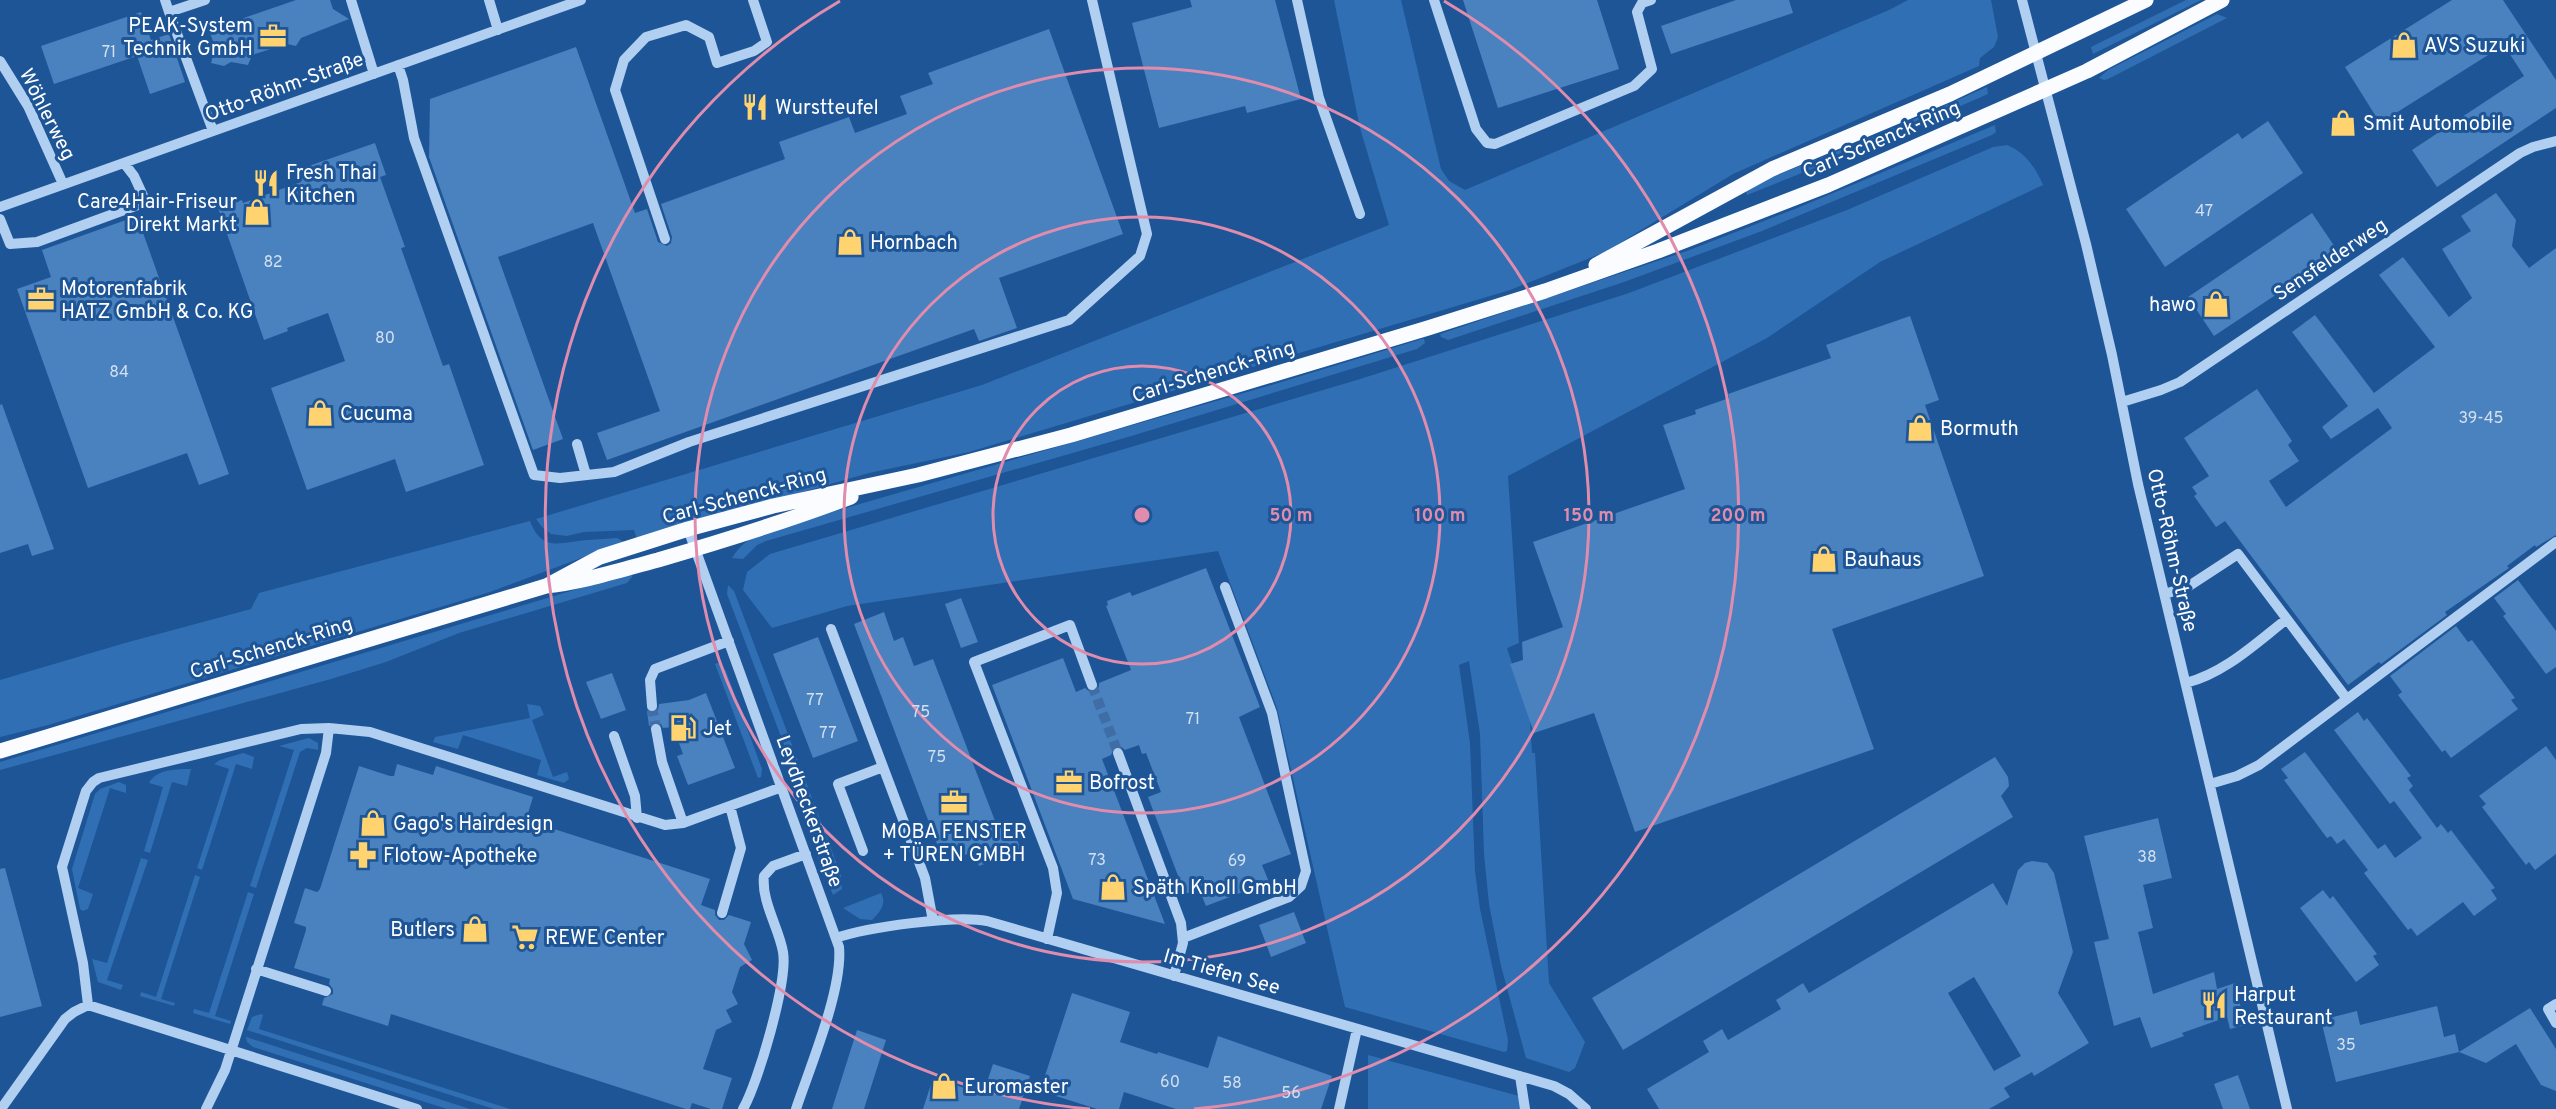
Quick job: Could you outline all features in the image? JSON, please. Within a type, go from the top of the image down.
[{"type":"main road","name":"Carl-Schenck-Ring","points":[[1545,291],[1772,169],[1950,94],[2146,0]]},
{"type":"main road","name":"Carl-Schenck-Ring","points":[[546,586],[600,557],[688,529],[772,506],[890,482],[1082,431],[1545,291],[1658,251],[1828,185],[2087,71],[2222,0]]},
{"type":"main road","name":"Carl-Schenck-Ring","points":[[3,750],[546,586],[588,579],[696,549],[777,524],[890,482]]},
{"type":"street","points":[[165,0],[213,131]]},
{"type":"street","points":[[170,12],[205,0]]},
{"type":"street","points":[[351,0],[374,74]]},
{"type":"street","points":[[489,0],[498,30]]},
{"type":"street","name":"Otto-Röhm-Straße","points":[[0,207],[580,0]]},
{"type":"street","points":[[665,239],[615,90],[624,60],[646,37],[686,25],[709,37],[717,63],[754,51],[767,42],[753,0]]},
{"type":"street","points":[[398,65],[414,138],[534,475],[560,478],[614,472],[689,442],[1070,320],[1140,256],[1147,234],[1092,0]]},
{"type":"street","points":[[1297,0],[1319,98],[1360,214]]},
{"type":"street","points":[[1434,0],[1476,129],[1487,143],[1495,144],[1634,86],[1652,69],[1637,12],[1642,3],[1651,0]]},
{"type":"street","name":"Otto-Röhm-Straße","points":[[2022,0],[2047,89],[2122,402],[2164,594],[2288,1109]]},
{"type":"street","name":"Wöhlerweg","points":[[0,62],[28,106],[63,184]]},
{"type":"street","name":"Sensfelderweg","points":[[2122,402],[2180,382],[2520,153],[2556,141]]},
{"type":"street","points":[[0,219],[10,244],[37,242],[146,202],[134,176],[124,163]]},
{"type":"street","points":[[577,444],[586,475]]},
{"type":"street","name":"Leydheckerstraße","points":[[688,529],[837,938],[840,961],[834,991],[796,1109]]},
{"type":"street","points":[[2210,784],[2251,770],[2556,542]]},
{"type":"street","points":[[2164,594],[2189,586],[2238,554],[2347,699]]},
{"type":"street","points":[[1183,938],[1289,897],[1301,886],[1306,871],[1272,713],[1225,587]]},
{"type":"street","points":[[2186,683],[2218,671],[2288,619]]},
{"type":"street","points":[[1047,939],[1057,892],[1053,868],[974,663],[1070,626],[1092,685]]},
{"type":"street","points":[[831,629],[925,878],[933,921]]},
{"type":"street","points":[[652,705],[650,680],[655,669],[729,641]]},
{"type":"street","points":[[88,1005],[83,963],[63,867],[85,794],[90,784],[103,777],[294,730],[329,728],[370,732],[665,825],[683,823],[782,787]]},
{"type":"street","points":[[206,1109],[219,1085],[326,753],[329,728]]},
{"type":"street","points":[[656,729],[662,762],[683,823]]},
{"type":"street","points":[[614,736],[635,796],[637,818]]},
{"type":"street","points":[[1118,753],[1179,915],[1183,938],[1174,976]]},
{"type":"street","points":[[863,851],[838,784],[883,767]]},
{"type":"street","points":[[722,913],[741,848],[730,806]]},
{"type":"street","points":[[743,1109],[753,1090],[784,977],[784,954],[765,892],[764,876],[773,866],[806,854]]},
{"type":"street","name":"Im Tiefen See","points":[[837,938],[933,921],[979,920],[1520,1076],[1563,1090],[1586,1109]]},
{"type":"street","points":[[256,969],[327,991]]},
{"type":"street","points":[[2556,1004],[2548,1009],[2556,1023]]},
{"type":"street","points":[[2,1104],[65,1019],[88,1005],[417,1109]]},
{"type":"street","points":[[1339,1109],[1357,1029]]},
{"type":"street","points":[[1520,1076],[1525,1109]]},
{"type":"shaded area","points":[[1334,0],[1401,0],[1441,169],[1449,181],[1465,190],[1908,0],[1991,0],[1998,37],[1994,47],[1980,58],[1979,66],[1733,174],[1605,252],[1510,290],[969,452],[869,473],[637,539],[634,530],[584,532],[567,536],[551,534],[536,519],[982,385],[1389,225],[1360,128]]},
{"type":"shaded area","points":[[2186,0],[2201,0],[2093,54],[2091,47]]},
{"type":"shaded area","points":[[2217,14],[2227,18],[2108,79],[2099,78],[2108,70]]},
{"type":"shaded area","points":[[1987,87],[1988,94],[1857,151],[1747,195],[1745,188],[1878,135]]},
{"type":"shaded area","points":[[1995,125],[1996,132],[1992,135],[1762,231],[1624,282],[1448,340],[1441,337],[1440,334],[1687,251],[1795,209]]},
{"type":"shaded area","points":[[2007,145],[2029,161],[2043,185],[1880,262],[1767,338],[1508,476],[1519,643],[1507,648],[1530,720],[1532,753],[1535,753],[1549,983],[1585,1042],[1575,1068],[1569,1072],[1526,1058],[1501,966],[1489,904],[1484,854],[1480,734],[1469,661],[1459,665],[1470,743],[1475,871],[1480,909],[1508,1040],[1507,1051],[1504,1052],[1345,1007],[1277,708],[1218,551],[847,606],[772,628],[743,590],[747,572],[770,554],[1357,380],[1629,293],[1847,210],[1993,147]]},
{"type":"shaded area","points":[[1422,339],[1425,343],[1417,349],[1128,437],[766,541],[757,545],[743,559],[732,558],[745,543],[763,532],[1268,386]]},
{"type":"shaded area","points":[[530,521],[540,538],[546,542],[561,543],[617,538],[624,542],[490,592],[48,725],[0,737],[0,680],[251,609],[259,593]]},
{"type":"shaded area","points":[[631,573],[632,577],[627,583],[459,633],[386,662],[0,770],[0,762]]},
{"type":"shaded area","points":[[728,585],[734,591],[841,875],[842,889],[833,895],[817,856],[805,800],[727,594]]},
{"type":"shaded area","points":[[715,664],[721,664],[726,671],[762,769],[761,777],[758,778]]},
{"type":"shaded area","points":[[527,704],[540,706],[544,715],[532,720],[553,777],[567,772],[569,779],[564,783],[537,775],[541,760],[463,735],[458,749],[433,742],[435,737],[530,718]]},
{"type":"shaded area","points":[[309,738],[318,743],[318,750],[307,748],[300,752],[256,888],[250,886],[294,750],[279,746]]},
{"type":"shaded area","points":[[243,753],[254,757],[252,769],[236,764],[202,870],[197,868],[229,769],[214,764]]},
{"type":"shaded area","points":[[191,769],[187,786],[172,782],[150,853],[144,851],[163,787],[149,783],[152,778],[162,772]]},
{"type":"shaded area","points":[[119,782],[126,785],[126,793],[110,788],[78,888],[93,894],[88,909],[83,911],[80,909],[72,869],[95,794],[100,789]]},
{"type":"shaded area","points":[[141,858],[148,860],[107,980],[123,985],[121,990],[98,982],[92,959],[107,963]]},
{"type":"shaded area","points":[[195,875],[200,877],[161,999],[175,1003],[174,1006],[140,996],[141,992],[156,997]]},
{"type":"shaded area","points":[[248,892],[254,894],[215,1016],[231,1021],[230,1024],[193,1013],[194,1009],[209,1013]]},
{"type":"shaded area","points":[[881,893],[883,904],[872,920],[860,919],[843,908]]},
{"type":"shaded area","points":[[263,1015],[259,1029],[510,1109],[494,1109],[247,1030],[252,1017]]},
{"type":"shaded area","points":[[246,1037],[470,1109],[447,1109],[253,1047],[247,1042]]},
{"type":"shaded area","points":[[1368,1055],[1519,1096],[1521,1109],[1368,1109]]},
{"type":"building","points":[[296,0],[330,0],[333,9],[349,19],[301,38],[296,46],[287,44],[252,55],[248,65],[231,62],[224,66],[211,63],[215,47],[209,30]]},
{"type":"building","points":[[1190,0],[1275,0],[1301,99],[1247,113],[1245,106],[1159,128],[1132,23],[1192,7]]},
{"type":"building","points":[[1463,0],[1597,0],[1619,69],[1498,108]]},
{"type":"building","points":[[1736,0],[1789,0],[1793,13],[1671,54],[1661,26]]},
{"type":"building","points":[[2452,0],[2503,0],[2556,80],[2556,108],[2437,187],[2412,150],[2524,76],[2504,45],[2380,123],[2345,67]]},
{"type":"building","points":[[141,12],[151,40],[169,34],[185,82],[150,94],[137,56],[54,84],[41,46]]},
{"type":"building","name":"Hornbach","points":[[1049,29],[1123,234],[999,278],[1017,328],[979,341],[974,329],[607,460],[597,433],[660,411],[593,223],[498,257],[563,439],[533,450],[429,157],[430,99],[576,47],[635,213],[647,209],[658,242],[667,246],[671,243],[672,237],[661,204],[785,159],[779,142],[849,117],[855,133],[907,114],[900,96],[933,84],[928,73]]},
{"type":"building","points":[[2268,121],[2303,173],[2165,267],[2126,209],[2238,133],[2242,139]]},
{"type":"building","points":[[375,143],[386,175],[380,177],[405,247],[401,248],[443,366],[449,364],[484,465],[406,492],[395,459],[307,490],[271,388],[345,361],[328,313],[287,328],[288,331],[264,340],[218,208],[242,200],[243,203],[301,182],[297,170]]},
{"type":"building","points":[[2496,193],[2516,220],[2512,246],[2529,268],[2556,248],[2556,535],[2536,547],[2535,545],[2507,566],[2509,568],[2445,612],[2447,615],[2381,664],[2379,662],[2348,685],[2225,521],[2216,527],[2194,496],[2197,494],[2192,487],[2209,476],[2184,438],[2257,389],[2292,441],[2288,445],[2299,461],[2269,481],[2286,507],[2392,428],[2378,408],[2331,439],[2322,427],[2348,406],[2292,332],[2315,315],[2374,393],[2435,347],[2379,275],[2403,257],[2449,317],[2472,298],[2442,249],[2471,231],[2461,216]]},
{"type":"building","points":[[2312,213],[2339,253],[2214,336],[2188,297]]},
{"type":"building","points":[[137,216],[229,474],[199,485],[187,453],[88,488],[17,289],[51,277],[42,250]]},
{"type":"building","points":[[1910,316],[1939,400],[1925,405],[1984,576],[1832,629],[1874,749],[1635,832],[1594,713],[1534,733],[1510,664],[1523,660],[1522,642],[1563,627],[1533,542],[1685,489],[1663,425],[1696,414],[1695,410],[1729,398],[1728,394],[1831,358],[1826,345]]},
{"type":"building","points":[[2,404],[54,549],[32,556],[28,544],[0,553],[0,405]]},
{"type":"building","points":[[1206,568],[1260,707],[1239,717],[1291,854],[1262,865],[1269,882],[1206,906],[1199,889],[1185,894],[1148,797],[1161,792],[1146,753],[1142,754],[1139,745],[1125,750],[1120,746],[1115,746],[1111,755],[1102,759],[1165,924],[1073,899],[992,685],[1063,658],[1076,692],[1085,688],[1090,692],[1095,692],[1099,683],[1131,670],[1106,606],[1107,601],[1130,592],[1132,596]]},
{"type":"building","points":[[2518,580],[2556,631],[2556,667],[2546,674],[2503,616],[2506,614],[2494,598]]},
{"type":"building","points":[[961,598],[978,642],[961,648],[945,604]]},
{"type":"building","points":[[884,612],[894,641],[903,637],[914,666],[933,659],[997,826],[1010,821],[1021,850],[979,866],[973,852],[959,857],[954,843],[939,849],[854,624]]},
{"type":"building","points":[[2456,626],[2468,642],[2472,640],[2515,698],[2511,700],[2518,709],[2451,758],[2445,750],[2442,752],[2398,695],[2402,692],[2390,676]]},
{"type":"building","points":[[818,637],[858,741],[813,758],[773,654]]},
{"type":"building","points":[[612,673],[626,710],[601,719],[586,682]]},
{"type":"building","points":[[706,693],[735,768],[688,785],[677,756],[683,754],[673,727],[663,728],[661,724],[655,722],[649,726],[647,711],[653,713],[658,710],[659,704],[689,700]]},
{"type":"building","points":[[2358,712],[2364,721],[2367,718],[2411,776],[2407,778],[2413,786],[2409,790],[2437,828],[2441,824],[2448,833],[2451,830],[2495,888],[2491,890],[2497,899],[2474,916],[2463,902],[2417,936],[2411,928],[2408,930],[2364,873],[2368,870],[2344,839],[2337,844],[2331,836],[2327,838],[2284,780],[2288,778],[2281,769],[2305,752],[2378,849],[2385,844],[2395,858],[2422,838],[2394,801],[2390,804],[2334,730]]},
{"type":"building","points":[[2546,746],[2556,760],[2556,854],[2535,870],[2529,862],[2526,865],[2482,807],[2486,804],[2479,796]]},
{"type":"building","points":[[1995,757],[2008,777],[2009,786],[2001,796],[2013,817],[1623,1050],[1592,998]]},
{"type":"building","name":"REWE Center","points":[[397,764],[433,775],[436,766],[533,797],[526,820],[710,879],[701,905],[715,910],[715,915],[719,920],[724,920],[729,915],[751,922],[744,944],[752,960],[740,967],[732,992],[738,1004],[726,1010],[732,1022],[716,1030],[703,1069],[732,1078],[722,1109],[711,1109],[692,1103],[690,1109],[686,1109],[391,1014],[388,1026],[322,1005],[324,998],[333,994],[333,989],[329,984],[330,979],[294,968],[306,927],[294,923],[305,888],[317,892],[320,889],[359,766],[394,776]]},
{"type":"building","points":[[2158,818],[2172,878],[2143,885],[2153,928],[2138,932],[2153,994],[2214,972],[2217,989],[2235,983],[2245,1025],[2230,1029],[2227,1017],[2182,1033],[2184,1036],[2151,1048],[2140,1017],[2114,1026],[2094,942],[2109,939],[2084,836]]},
{"type":"building","points":[[2032,861],[2047,863],[2054,873],[2073,952],[2058,993],[2089,1043],[2034,1076],[2032,1072],[2004,1088],[2010,1097],[1989,1109],[1659,1109],[1647,1089],[1709,1052],[1703,1041],[1722,1029],[1728,1040],[1781,1009],[1776,1000],[1803,983],[1809,993],[1993,883],[2007,906],[2018,870],[2025,863]],"holes":[[[1974,977],[2021,1056],[1994,1071],[1948,993]]]},
{"type":"building","points":[[5,868],[42,1006],[0,1017],[0,869]]},
{"type":"building","points":[[2323,890],[2330,899],[2333,896],[2377,954],[2373,956],[2379,965],[2356,982],[2300,908]]},
{"type":"building","points":[[1294,912],[1306,943],[1271,957],[1259,925]]},
{"type":"building","points":[[1072,993],[1130,1012],[1120,1042],[1157,1054],[1158,1052],[1208,1068],[1218,1036],[1332,1076],[1321,1109],[1176,1109],[1124,1092],[1119,1109],[1097,1109],[1040,1091]]},
{"type":"building","points":[[2437,1006],[2444,1037],[2455,1034],[2459,1052],[2336,1082],[2321,1020],[2357,1011],[2360,1025]]},
{"type":"building","points":[[2530,1008],[2556,1049],[2556,1091],[2541,1085],[2516,1044],[2486,1063],[2459,1052]]},
{"type":"building","points":[[857,1030],[886,1040],[864,1109],[832,1109]]},
{"type":"building","points":[[993,1064],[1030,1076],[1019,1109],[923,1109],[933,1078],[983,1094]]},
{"type":"building","points":[[2238,1075],[2250,1109],[2223,1109],[2214,1084]]},
{"type":"tunnel","points":[[1092,685],[1118,753]]},
{"type":"tunnel","points":[[652,706],[656,729]]},
{"type":"place","name":"PEAK-System Technik GmbH","points":[[273,36]]},
{"type":"place","name":"AVS Suzuki","points":[[2404,45]]},
{"type":"place","name":"Wurstteufel","points":[[755,107]]},
{"type":"place","name":"Smit Automobile","points":[[2343,123]]},
{"type":"place","name":"Fresh Thai Kitchen","points":[[266,183]]},
{"type":"place","name":"Care4Hair-Friseur Direkt Markt","points":[[257,212]]},
{"type":"place","name":"Hornbach","points":[[850,242]]},
{"type":"place","name":"Motorenfabrik HATZ GmbH & Co. KG","points":[[41,299]]},
{"type":"place","name":"hawo","points":[[2216,304]]},
{"type":"place","name":"Cucuma","points":[[320,413]]},
{"type":"place","name":"Bormuth","points":[[1920,428]]},
{"type":"place","name":"Bauhaus","points":[[1824,559]]},
{"type":"place","name":"Jet","points":[[683,728]]},
{"type":"place","name":"Bofrost","points":[[1069,782]]},
{"type":"place","name":"MOBA FENSTER + TÜREN GMBH","points":[[954,802]]},
{"type":"place","name":"Gago's Hairdesign","points":[[373,823]]},
{"type":"place","name":"Flotow-Apotheke","points":[[363,855]]},
{"type":"place","name":"Späth Knoll GmbH","points":[[1113,887]]},
{"type":"place","name":"Butlers","points":[[475,929]]},
{"type":"place","name":"REWE Center","points":[[525,937]]},
{"type":"place","name":"Harput Restaurant","points":[[2214,1005]]},
{"type":"place","name":"Euromaster","points":[[944,1086]]}]
